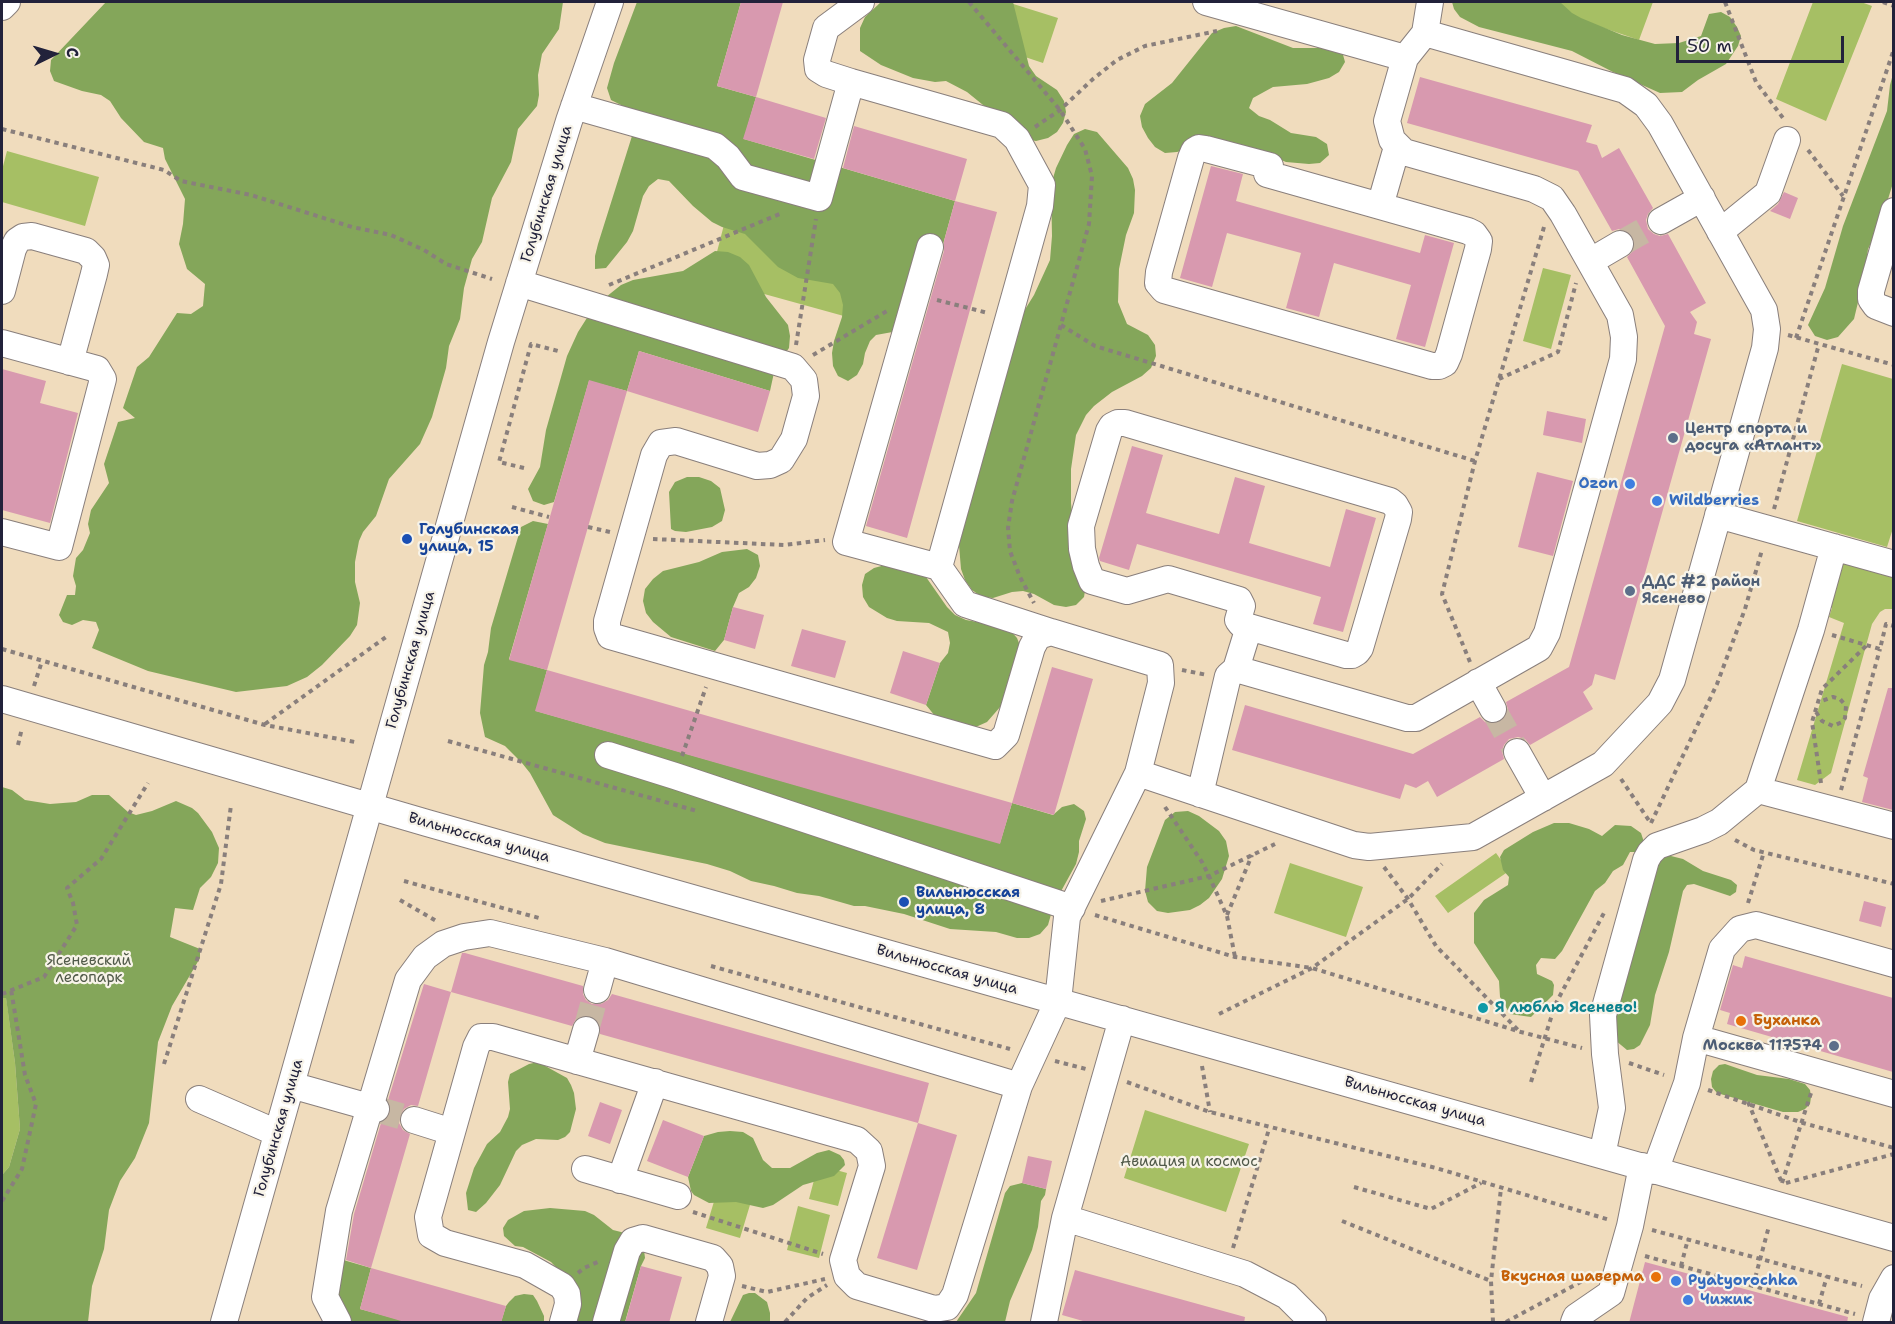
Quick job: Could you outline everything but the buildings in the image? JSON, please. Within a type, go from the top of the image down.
[{"type":"street","points":[[2,7],[7,2]]},
{"type":"street","name":"Голубинская улица","points":[[224,1323],[519,283],[574,106],[610,2]]},
{"type":"street","points":[[861,2],[826,28],[817,60],[818,69],[825,74],[851,82],[1002,125],[1017,139],[1042,185],[1040,206],[939,567]]},
{"type":"street","points":[[1206,2],[1405,58]]},
{"type":"street","points":[[1232,673],[1407,718],[1416,718],[1539,648],[1547,633],[1623,359],[1624,337],[1620,315],[1591,261],[1552,198],[1534,189],[1404,152],[1392,140],[1387,122],[1405,58],[1425,33],[1430,2]]},
{"type":"street","points":[[1141,775],[1354,845],[1369,847],[1473,837],[1603,764],[1660,703],[1672,680],[1766,348],[1767,329],[1764,310],[1660,124],[1646,105],[1625,90],[1425,33]]},
{"type":"street","points":[[574,106],[715,147],[728,157],[743,177],[819,198],[851,82]]},
{"type":"street","points":[[1720,232],[1768,193],[1793,137]]},
{"type":"street","points":[[1380,206],[1397,147]]},
{"type":"street","points":[[1199,148],[1270,166],[1267,174],[1380,206],[1468,231],[1474,234],[1479,241],[1449,354],[1445,363],[1439,366],[1432,366],[1164,290],[1158,283],[1159,272],[1191,158],[1194,151],[1199,148]]},
{"type":"street","points":[[1660,221],[1702,198]]},
{"type":"street","points":[[1893,211],[1871,291],[1871,299],[1876,306],[1893,313]]},
{"type":"street","points":[[2,291],[13,249],[17,241],[23,237],[32,236],[86,251],[93,258],[96,265],[70,362]]},
{"type":"street","points":[[1591,261],[1620,244]]},
{"type":"street","points":[[563,1323],[568,1304],[567,1294],[562,1286],[525,1265],[445,1243],[431,1234],[428,1217],[476,1047],[481,1037],[493,1037],[577,1060],[857,1140],[869,1151],[872,1166],[845,1268],[857,1286],[934,1309],[946,1307],[955,1295],[1019,1086],[1058,1002],[1067,917],[1141,775],[1161,683],[1160,665],[965,604],[939,567],[846,542],[930,247]]},
{"type":"street","points":[[519,283],[793,367],[804,380],[806,396],[794,439],[781,460],[770,465],[758,466],[676,441],[660,443],[654,455],[607,621],[610,636],[995,746],[1006,735],[1032,647],[1038,636],[1051,632]]},
{"type":"street","points":[[2,344],[97,369],[103,379],[59,547],[2,532]]},
{"type":"street","points":[[1125,423],[1390,501],[1395,505],[1399,512],[1398,519],[1357,652],[1346,655],[1249,627],[1239,622],[1242,606],[1239,600],[1168,579],[1127,591],[1092,581],[1082,549],[1081,526],[1108,430],[1112,426],[1125,423]]},
{"type":"street","points":[[1718,515],[1893,564]]},
{"type":"street","points":[[1602,1155],[1612,1108],[1603,1015],[1646,860],[1657,846],[1719,822],[1758,790],[1811,630],[1834,547]]},
{"type":"street","points":[[1200,794],[1232,673],[1249,627]]},
{"type":"street","points":[[1478,682],[1493,709]]},
{"type":"street","name":"Вильнюсская улица","points":[[2,699],[370,807],[1893,1238]]},
{"type":"street","points":[[1517,752],[1543,798]]},
{"type":"street","points":[[608,755],[1072,908]]},
{"type":"street","points":[[1758,790],[1836,795],[1893,826]]},
{"type":"street","points":[[1574,1323],[1576,1317],[1611,1293],[1648,1168],[1687,1083],[1696,1038],[1722,949],[1740,929],[1756,925],[1893,964]]},
{"type":"street","points":[[338,1323],[325,1297],[339,1210],[372,1108],[408,980],[426,957],[443,944],[464,937],[490,933],[605,961],[1019,1086]]},
{"type":"street","points":[[597,990],[605,961]]},
{"type":"street","points":[[1044,1323],[1065,1218],[1122,1020]]},
{"type":"street","points":[[577,1060],[586,1030]]},
{"type":"street","points":[[1696,1038],[1893,1094]]},
{"type":"street","points":[[620,1180],[654,1082]]},
{"type":"street","points":[[291,1085],[372,1108]]},
{"type":"street","points":[[199,1099],[277,1133]]},
{"type":"street","points":[[414,1120],[452,1132]]},
{"type":"street","points":[[585,1169],[678,1196]]},
{"type":"street","points":[[1065,1218],[1245,1274],[1287,1296],[1313,1323]]},
{"type":"street","points":[[606,1323],[627,1251],[633,1241],[643,1238],[713,1258],[720,1266],[722,1276],[709,1323]]},
{"type":"path","points":[[969,2],[1060,110],[1085,149],[1092,176],[1089,224],[1012,501],[1008,528],[1010,551],[1020,577],[1051,632]]},
{"type":"path","points":[[1725,2],[1756,82],[1793,137],[1844,197]]},
{"type":"path","points":[[1883,2],[1893,6]]},
{"type":"path","points":[[1017,139],[1060,110],[1117,60],[1145,46],[1223,29]]},
{"type":"path","points":[[1796,338],[1893,49]]},
{"type":"path","points":[[2,129],[164,170],[181,181],[251,195],[352,227],[391,235],[424,250],[446,264],[492,279]]},
{"type":"path","points":[[574,300],[819,198]]},
{"type":"path","points":[[793,367],[819,198]]},
{"type":"path","points":[[1478,682],[1442,594],[1475,461],[1552,198]]},
{"type":"path","points":[[1499,379],[1557,352],[1578,275],[1591,261]]},
{"type":"path","points":[[1061,325],[1095,346],[1475,461]]},
{"type":"path","points":[[1767,329],[1893,365]]},
{"type":"path","points":[[524,468],[499,462],[531,344],[558,351]]},
{"type":"path","points":[[1608,760],[1651,823],[1717,684],[1745,609],[1819,344]]},
{"type":"path","points":[[512,507],[549,517]]},
{"type":"path","points":[[630,538],[784,545],[830,539],[846,542]]},
{"type":"path","points":[[1836,795],[1886,624],[1893,626]]},
{"type":"path","points":[[1811,630],[1880,649]]},
{"type":"path","points":[[264,725],[386,637]]},
{"type":"path","points":[[1821,784],[1812,722],[1822,689],[1867,645]]},
{"type":"path","points":[[2,650],[264,725],[355,742]]},
{"type":"path","points":[[1160,665],[1198,674],[1232,673]]},
{"type":"path","points":[[665,802],[713,666]]},
{"type":"path","points":[[1815,712],[1822,721],[1833,726],[1845,718],[1846,706],[1840,699],[1833,697],[1819,702]]},
{"type":"path","points":[[1141,775],[1202,862],[1227,916],[1235,957]]},
{"type":"path","points":[[2,994],[44,976],[77,925],[73,903],[67,888],[101,859],[148,783]]},
{"type":"path","points":[[164,1064],[221,884],[231,805]]},
{"type":"path","points":[[1719,822],[1730,837],[1754,850],[1893,884]]},
{"type":"path","points":[[1072,908],[1209,876],[1305,829]]},
{"type":"path","points":[[1219,1014],[1312,968],[1408,899],[1467,838]]},
{"type":"path","points":[[1072,908],[1235,957],[1312,968],[1521,1032],[1436,946],[1408,899],[1369,847]]},
{"type":"path","points":[[1740,929],[1764,852]]},
{"type":"path","points":[[1227,916],[1252,855]]},
{"type":"path","points":[[400,900],[464,937]]},
{"type":"path","points":[[1531,1083],[1555,1005],[1605,910]]},
{"type":"path","points":[[2,1201],[22,1169],[36,1104],[25,1075],[11,989]]},
{"type":"path","points":[[967,1037],[1105,1074],[1210,1112],[1436,1168],[1630,1226],[1688,1239],[1871,1288],[1885,1306]]},
{"type":"path","points":[[1202,1066],[1210,1112]]},
{"type":"path","points":[[1782,1184],[1803,1123],[1817,1072]]},
{"type":"path","points":[[1748,1102],[1782,1184]]},
{"type":"path","points":[[1227,1269],[1269,1128]]},
{"type":"path","points":[[1782,1184],[1893,1154]]},
{"type":"path","points":[[1354,1187],[1431,1209],[1482,1182]]},
{"type":"path","points":[[1493,1323],[1491,1281],[1501,1188]]},
{"type":"path","points":[[678,1196],[674,1205],[845,1268]]},
{"type":"path","points":[[1342,1221],[1491,1281]]},
{"type":"path","points":[[1753,1286],[1770,1223]]},
{"type":"path","points":[[1681,1266],[1688,1239]]},
{"type":"path","points":[[562,1286],[584,1268],[627,1251]]},
{"type":"path","points":[[1506,1323],[1622,1255],[1681,1266],[1856,1314],[1853,1323]]},
{"type":"path","points":[[721,1281],[767,1292],[813,1281],[845,1268]]},
{"type":"path","points":[[785,1323],[807,1298],[845,1268]]},
{"type":"path","points":[[1819,1304],[1827,1276]]},
{"type":"green space","points":[[106,2],[563,2],[559,29],[542,54],[538,75],[537,106],[518,129],[511,162],[492,198],[482,242],[472,259],[464,288],[460,319],[449,346],[446,368],[432,417],[420,444],[389,479],[376,516],[359,541],[355,562],[355,582],[360,603],[357,625],[350,636],[322,665],[307,677],[287,686],[236,692],[148,671],[92,648],[99,630],[96,622],[83,620],[72,625],[63,622],[59,615],[67,595],[75,595],[76,586],[73,576],[76,558],[83,550],[90,533],[88,524],[91,510],[109,483],[104,464],[118,422],[135,418],[123,408],[137,367],[149,357],[177,313],[191,314],[203,306],[205,284],[187,269],[179,244],[185,199],[165,159],[163,148],[144,142],[121,118],[110,101],[101,95],[54,81],[50,71],[51,60]]},
{"type":"green space","points":[[637,2],[741,2],[717,86],[756,97],[744,139],[955,201],[924,313],[898,331],[876,335],[870,341],[857,375],[848,381],[838,376],[833,366],[832,353],[843,305],[840,293],[833,284],[798,278],[778,267],[745,234],[712,222],[669,181],[658,179],[649,186],[643,196],[633,231],[627,242],[606,268],[595,269],[598,244],[634,123],[630,112],[611,100],[607,88]]},
{"type":"green space","points":[[881,2],[1013,2],[1029,66],[1036,76],[1057,90],[1064,101],[1066,112],[1057,132],[1048,138],[1036,141],[1025,139],[967,92],[946,81],[935,82],[913,78],[881,65],[860,51],[860,28],[865,17]]},
{"type":"green space","points":[[1007,2],[1058,18],[1043,63],[953,33]]},
{"type":"green space","points":[[1452,2],[1560,2],[1581,18],[1622,35],[1655,44],[1679,43],[1701,36],[1709,14],[1721,12],[1730,17],[1741,36],[1738,46],[1726,64],[1682,92],[1660,93],[1572,51],[1479,27],[1460,17]]},
{"type":"green space","points":[[1527,2],[1653,2],[1639,40]]},
{"type":"green space","points":[[1813,2],[1861,2],[1872,6],[1826,121],[1776,99]]},
{"type":"green space","points":[[1236,26],[1293,48],[1330,48],[1342,51],[1345,62],[1339,72],[1329,78],[1307,84],[1273,87],[1253,98],[1249,108],[1291,133],[1316,137],[1327,144],[1329,155],[1320,163],[1286,162],[1255,149],[1232,143],[1198,146],[1165,153],[1155,147],[1148,138],[1142,127],[1140,116],[1145,104],[1172,83],[1212,33]]},
{"type":"green space","points":[[1893,74],[1893,183],[1880,225],[1868,249],[1854,319],[1838,337],[1827,340],[1815,336],[1808,325],[1825,288],[1843,226],[1887,111]]},
{"type":"green space","points":[[1085,129],[1097,132],[1128,168],[1133,179],[1134,213],[1126,235],[1119,269],[1118,302],[1127,324],[1148,335],[1155,345],[1156,356],[1151,368],[1142,376],[1112,392],[1094,406],[1086,415],[1076,435],[1071,469],[1071,503],[1073,526],[1086,585],[1084,597],[1076,605],[1066,607],[1054,605],[1023,591],[993,598],[982,597],[972,590],[961,569],[959,545],[963,507],[1021,316],[1034,295],[1050,260],[1051,185],[1056,168],[1074,134]]},
{"type":"green space","points":[[7,151],[99,177],[85,226],[2,202],[2,170]]},
{"type":"green space","points":[[727,213],[869,253],[851,318],[710,279]]},
{"type":"green space","points":[[715,251],[728,252],[740,257],[749,265],[766,297],[788,325],[789,348],[775,368],[770,391],[639,351],[627,391],[589,381],[554,502],[544,505],[533,501],[528,489],[540,467],[546,430],[567,356],[592,310],[621,285],[633,280],[683,271]]},
{"type":"green space","points":[[1543,268],[1571,275],[1551,349],[1523,341]]},
{"type":"green space","points":[[1842,364],[1893,379],[1894,525],[1887,547],[1797,521]]},
{"type":"green space","points":[[687,477],[699,477],[711,481],[720,488],[725,510],[722,521],[712,527],[686,532],[671,529],[669,492],[675,482]]},
{"type":"green space","points":[[533,521],[548,524],[509,659],[547,670],[536,711],[1000,843],[1012,803],[1053,815],[1062,807],[1074,804],[1084,811],[1086,819],[1079,841],[1079,852],[1076,864],[1054,904],[1048,925],[1040,934],[1029,938],[1017,938],[996,932],[950,929],[904,914],[854,906],[751,881],[707,864],[605,843],[583,834],[553,815],[522,763],[505,746],[485,737],[480,713],[484,665],[491,628],[521,527]]},
{"type":"green space","points":[[747,549],[758,555],[760,566],[756,578],[749,587],[739,593],[724,640],[715,651],[671,637],[646,613],[643,601],[645,589],[663,571],[699,562],[722,552]]},
{"type":"green space","points":[[1841,555],[1893,565],[1893,609],[1880,612],[1872,624],[1831,773],[1815,785],[1797,780],[1844,623],[1829,617],[1832,608],[1825,605]]},
{"type":"green space","points":[[885,565],[926,577],[955,615],[966,620],[1000,626],[1010,630],[1017,638],[1021,648],[1001,706],[987,722],[969,730],[940,722],[926,705],[940,663],[948,653],[950,643],[948,632],[929,623],[887,618],[869,607],[863,597],[862,585],[865,574]]},
{"type":"green space","name":"Ясеневский лесопарк","points":[[2,787],[12,790],[25,800],[50,804],[76,802],[92,795],[109,795],[128,812],[136,815],[176,801],[198,813],[212,832],[219,848],[218,863],[211,877],[200,888],[193,910],[175,908],[170,937],[200,949],[200,958],[172,1006],[158,1042],[149,1123],[135,1158],[120,1181],[109,1210],[104,1249],[92,1286],[88,1322],[2,1322],[2,1175],[9,1167],[20,1129],[15,1063],[6,998],[2,998]]},
{"type":"green space","points":[[1188,811],[1219,831],[1226,841],[1229,856],[1222,879],[1209,898],[1190,910],[1168,913],[1157,911],[1148,902],[1145,891],[1147,867],[1165,820],[1175,812]]},
{"type":"green space","points":[[1554,823],[1569,823],[1602,836],[1615,825],[1631,826],[1641,833],[1645,845],[1642,852],[1630,852],[1623,865],[1613,871],[1605,883],[1595,891],[1562,951],[1555,959],[1541,958],[1536,965],[1537,974],[1552,981],[1553,995],[1531,1017],[1510,1014],[1500,997],[1499,981],[1474,943],[1474,913],[1484,900],[1508,885],[1509,877],[1503,870],[1500,857],[1504,850],[1533,832]]},
{"type":"green space","points":[[1496,853],[1509,871],[1448,913],[1435,896]]},
{"type":"green space","points":[[1667,855],[1683,859],[1703,871],[1731,880],[1737,885],[1736,892],[1730,896],[1694,884],[1687,885],[1683,891],[1669,952],[1655,995],[1650,1025],[1640,1045],[1627,1050],[1615,1040],[1616,1012],[1660,859]]},
{"type":"green space","points":[[1290,863],[1363,887],[1346,937],[1274,913]]},
{"type":"green space","points":[[6,997],[15,1063],[20,1129],[9,1167],[2,1175],[2,998]]},
{"type":"green space","points":[[538,1062],[567,1078],[571,1085],[576,1109],[570,1132],[558,1140],[536,1139],[522,1145],[516,1151],[500,1185],[486,1203],[476,1212],[468,1210],[466,1193],[474,1168],[487,1144],[500,1132],[508,1117],[510,1074]]},
{"type":"green space","points":[[1725,1064],[1757,1075],[1789,1079],[1805,1084],[1810,1090],[1810,1104],[1798,1112],[1783,1112],[1717,1093],[1712,1087],[1713,1071],[1719,1065]]},
{"type":"green space","name":"Авиация и космос","points":[[1145,1110],[1249,1144],[1226,1212],[1124,1178]]},
{"type":"green space","points":[[730,1131],[743,1132],[753,1138],[763,1160],[772,1168],[790,1168],[817,1153],[829,1150],[840,1155],[845,1165],[834,1176],[803,1185],[773,1205],[763,1208],[736,1202],[709,1203],[694,1195],[688,1177],[704,1136]]},
{"type":"green space","points":[[818,1165],[847,1173],[838,1206],[809,1199]]},
{"type":"green space","points":[[722,1175],[756,1185],[740,1238],[706,1228]]},
{"type":"green space","points":[[1022,1183],[1046,1189],[1041,1201],[1032,1250],[1010,1301],[1005,1322],[956,1322],[976,1293],[1005,1193],[1010,1186]]},
{"type":"green space","points":[[798,1206],[830,1215],[819,1258],[787,1250]]},
{"type":"green space","points":[[550,1208],[585,1211],[594,1215],[613,1230],[629,1234],[644,1250],[645,1258],[625,1322],[578,1322],[575,1287],[551,1262],[523,1247],[515,1246],[504,1236],[503,1228],[508,1220],[524,1211]]},
{"type":"green space","points":[[333,1257],[371,1268],[360,1309],[408,1322],[347,1322],[340,1314]]},
{"type":"green space","points":[[755,1293],[767,1302],[770,1322],[730,1322],[743,1295]]},
{"type":"green space","points":[[533,1295],[544,1316],[544,1322],[501,1322],[509,1302],[515,1296]]},
{"type":"tunnel","points":[[1620,244],[1661,221]]},
{"type":"tunnel","points":[[1493,709],[1517,752]]},
{"type":"tunnel","points":[[586,1030],[597,990]]},
{"type":"tunnel","points":[[376,1109],[414,1120]]},
{"type":"place","name":"Центр спорта и досуга «Атлант»","points":[[1673,438]]},
{"type":"place","name":"Ozon","points":[[1630,484]]},
{"type":"place","name":"Wildberries","points":[[1657,501]]},
{"type":"place","name":"Голубинская улица, 15","points":[[407,539]]},
{"type":"place","name":"ДДС #2 район Ясенево","points":[[1630,591]]},
{"type":"place","name":"Вильнюсская улица, 8","points":[[904,902]]},
{"type":"place","name":"Я люблю Ясенево!","points":[[1483,1008]]},
{"type":"place","name":"Буханка","points":[[1741,1021]]},
{"type":"place","name":"Москва 117574","points":[[1834,1046]]},
{"type":"place","name":"Вкусная шаверма","points":[[1656,1277]]},
{"type":"place","name":"Pyatyorochka","points":[[1676,1281]]},
{"type":"place","name":"Чижик","points":[[1688,1300]]}]
